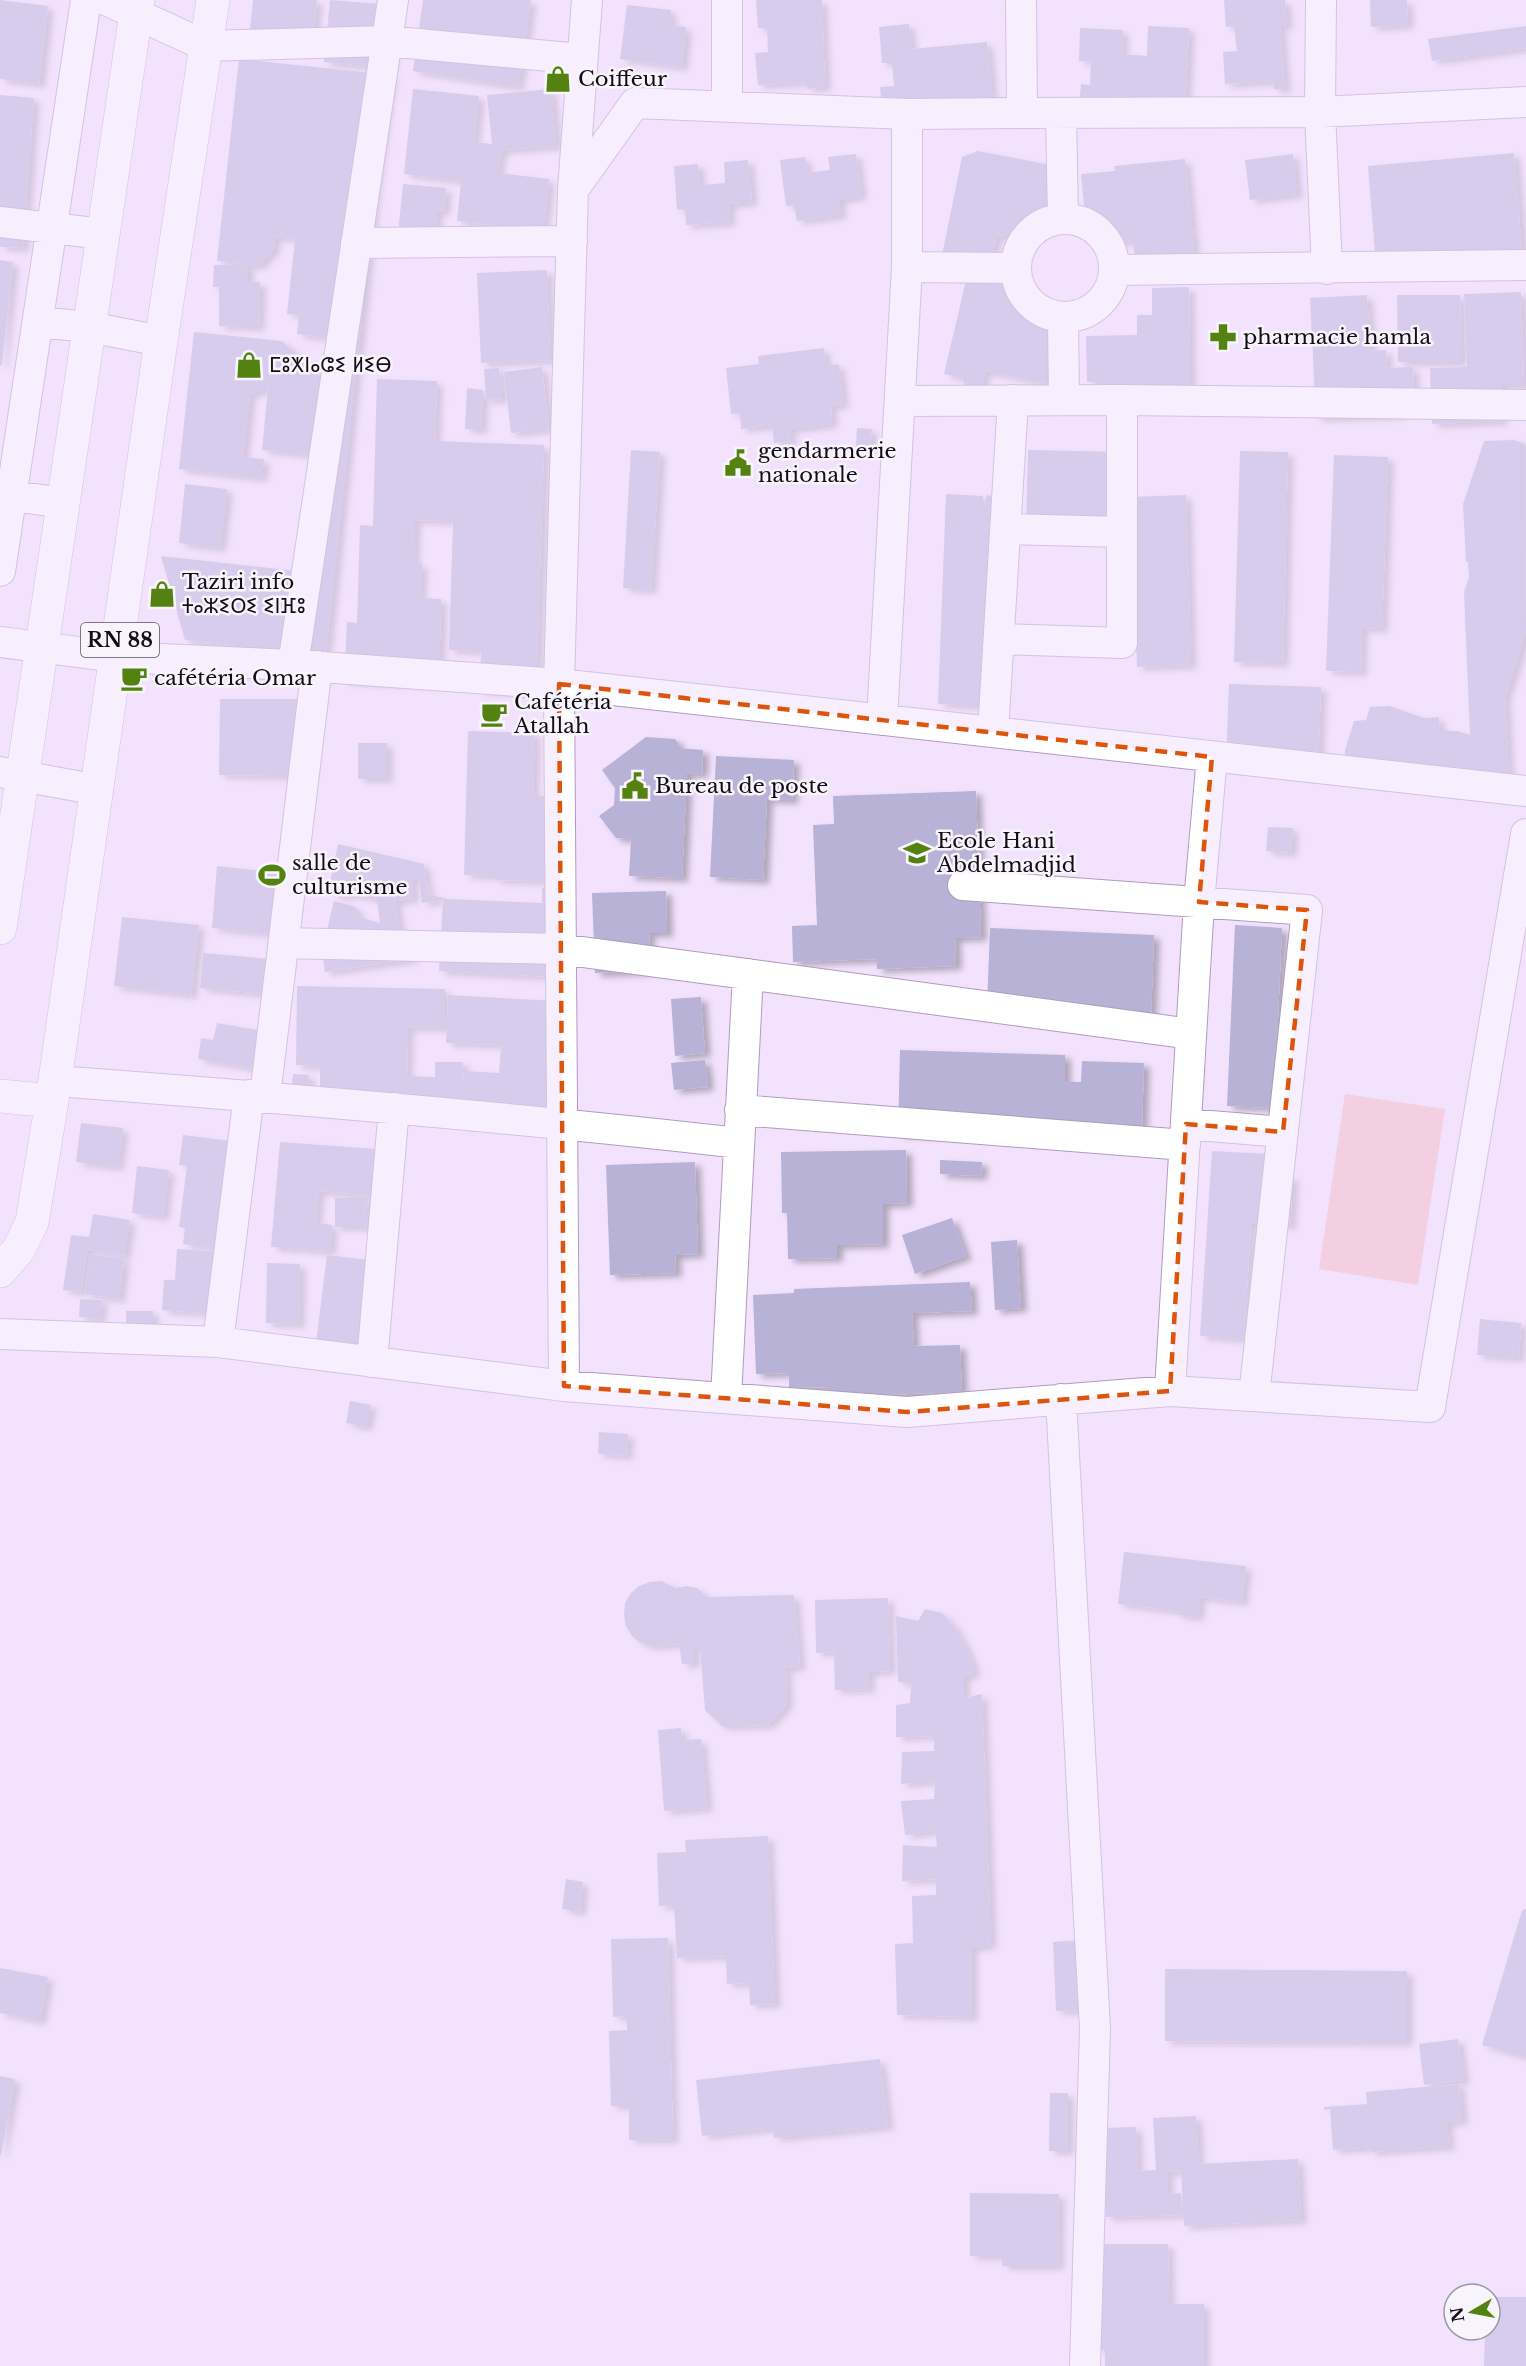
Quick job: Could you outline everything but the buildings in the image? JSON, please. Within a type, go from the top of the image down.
[{"type":"main road","name":"RN 88","points":[[0,1271],[19,1250],[32,1222],[54,1091],[161,341],[213,0]]},
{"type":"main road","points":[[0,928],[12,774],[42,646],[137,7]]},
{"type":"main road","points":[[0,1096],[54,1091]]},
{"type":"street","points":[[0,572],[6,495],[38,322],[86,0]]},
{"type":"street","points":[[106,0],[137,7],[206,46],[386,41],[581,59]]},
{"type":"street","points":[[218,1342],[284,943],[305,666],[356,243],[393,0]]},
{"type":"street","points":[[564,1386],[559,684],[573,190],[587,0]]},
{"type":"street","points":[[727,0],[728,107]]},
{"type":"street","points":[[1021,0],[1022,113]]},
{"type":"street","points":[[1321,0],[1320,112],[1327,269]]},
{"type":"street","points":[[573,190],[635,103],[907,114],[1320,112],[1526,102]]},
{"type":"street","points":[[1061,113],[1063,219]]},
{"type":"street","points":[[882,720],[902,401],[907,267],[907,114]]},
{"type":"street","points":[[1063,219],[1085,223],[1098,231],[1110,249],[1114,270],[1107,295],[1098,304],[1088,312],[1076,317],[1063,318],[1050,316],[1037,309],[1026,299],[1018,286],[1015,268],[1016,256],[1022,242],[1032,231],[1044,223],[1063,219]]},
{"type":"street","points":[[0,222],[103,234]]},
{"type":"street","points":[[356,243],[572,241]]},
{"type":"street","points":[[1114,270],[1526,265]]},
{"type":"street","points":[[907,267],[1015,268]]},
{"type":"street","points":[[1063,318],[1065,400]]},
{"type":"street","points":[[38,322],[89,327],[161,341]]},
{"type":"street","points":[[993,732],[1013,400]]},
{"type":"street","points":[[902,401],[1122,400],[1526,405]]},
{"type":"street","points":[[999,639],[1122,643],[1122,400]]},
{"type":"street","points":[[6,495],[63,503]]},
{"type":"street","points":[[1006,529],[1122,532]]},
{"type":"street","points":[[0,642],[117,657],[305,666],[559,684],[1526,791]]},
{"type":"street","points":[[1170,1391],[1199,902],[1212,757]]},
{"type":"street","points":[[12,774],[98,790]]},
{"type":"street","points":[[0,1334],[218,1342],[564,1386],[907,1412],[1170,1391],[1430,1407],[1526,834]]},
{"type":"street","points":[[963,885],[1307,910],[1254,1396]]},
{"type":"street","points":[[284,943],[560,949],[1191,1034]]},
{"type":"street","points":[[726,1398],[748,975]]},
{"type":"street","points":[[54,1091],[257,1096],[562,1123],[739,1143]]},
{"type":"street","points":[[372,1362],[394,1108]]},
{"type":"street","points":[[740,1110],[1185,1134],[1283,1132]]},
{"type":"street","points":[[1061,1399],[1095,2029],[1085,2366]]},
{"type":"highlighted area","points":[[559,684],[1212,757],[1199,902],[1307,910],[1283,1132],[1186,1124],[1170,1391],[907,1412],[564,1386]]},
{"type":"shaded area","points":[[1345,1094],[1445,1109],[1418,1285],[1319,1269]]},
{"type":"place","name":"Coiffeur","points":[[558,79]]},
{"type":"place","name":"pharmacie hamla","points":[[1223,337]]},
{"type":"place","name":"ⵎⵓⵅⵏⴰⵛⵉ ⵍⵉⴱ","points":[[249,365]]},
{"type":"place","name":"gendarmerie nationale","points":[[738,463]]},
{"type":"place","name":"Taziri info ⵜⴰⵣⵉⵔⵉ ⵉⵏⴼⵓ","points":[[162,594]]},
{"type":"place","name":"cafétéria Omar","points":[[134,678]]},
{"type":"place","name":"Cafétéria Atallah","points":[[494,714]]},
{"type":"place","name":"Bureau de poste","points":[[635,786]]},
{"type":"place","name":"Ecole Hani Abdelmadjid","points":[[917,853]]},
{"type":"place","name":"salle de culturisme","points":[[272,875]]}]
